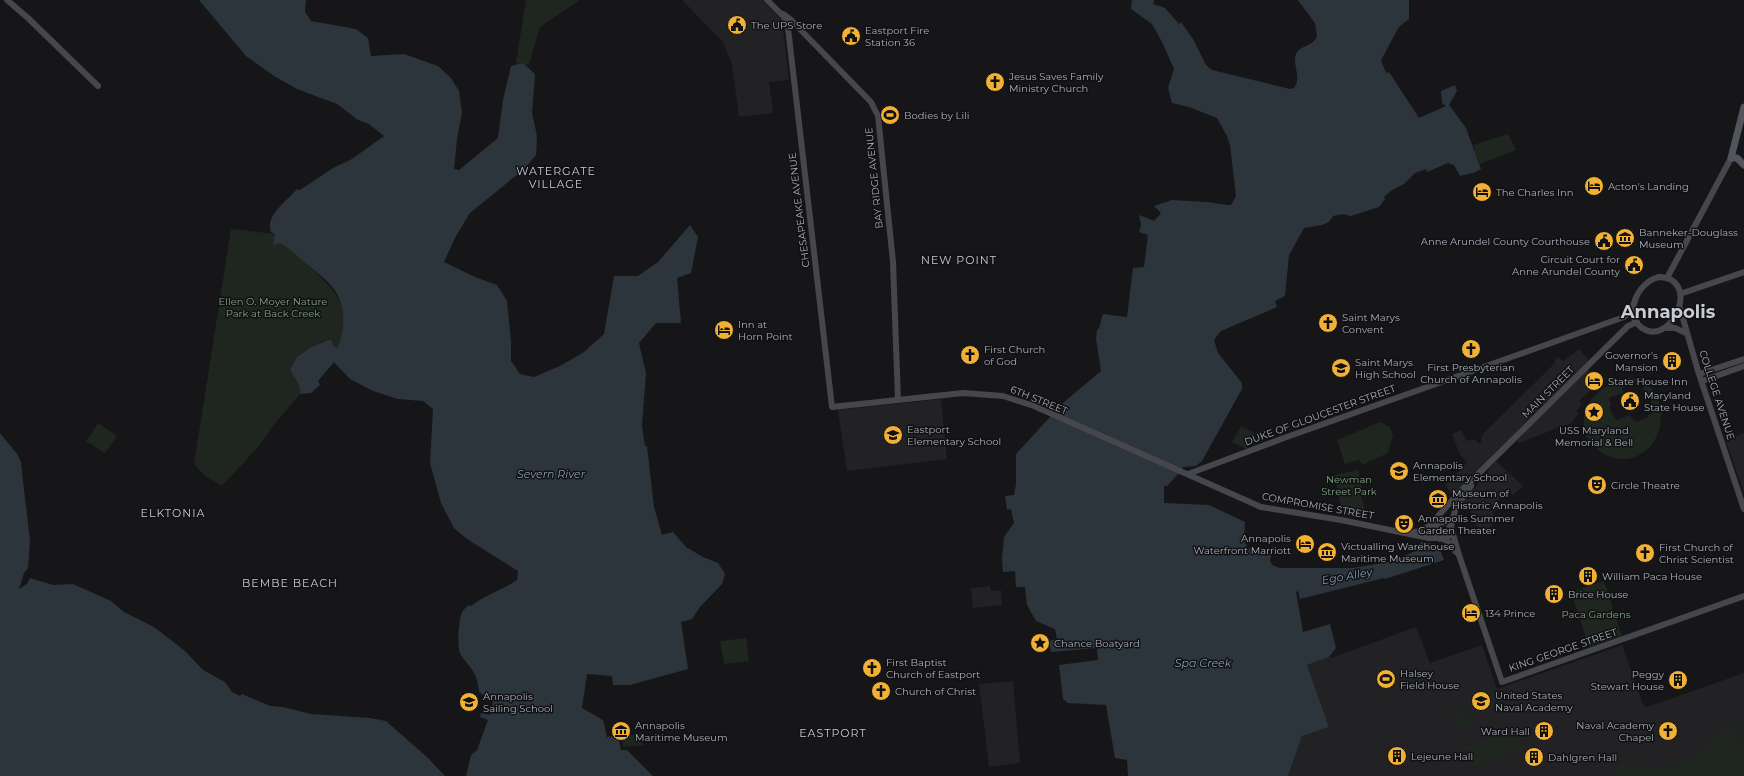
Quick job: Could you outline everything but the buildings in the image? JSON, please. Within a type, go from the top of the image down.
[{"type":"main road","points":[[7,0],[28,18],[98,86]]},
{"type":"main road","name":"BAY RIDGE AVENUE","points":[[767,0],[780,13],[791,19],[871,102],[878,116],[893,262],[898,400]]},
{"type":"main road","name":"CHESAPEAKE AVENUE","points":[[780,13],[788,28],[832,407]]},
{"type":"main road","points":[[788,28],[796,29],[807,36]]},
{"type":"main road","points":[[1667,278],[1731,158],[1744,107]]},
{"type":"main road","points":[[1731,158],[1737,158],[1744,165]]},
{"type":"main road","points":[[1680,294],[1744,272]]},
{"type":"main road","points":[[1665,328],[1674,319],[1680,308],[1680,294],[1675,284],[1667,278],[1656,278],[1647,282],[1640,290],[1634,303],[1634,311],[1637,322],[1642,328],[1651,332],[1665,328],[1674,328],[1686,333]]},
{"type":"main road","name":"DUKE OF GLOUCESTER STREET","points":[[1188,474],[1624,316],[1629,312],[1634,303]]},
{"type":"main road","name":"COLLEGE AVENUE","points":[[1680,308],[1699,374],[1744,509]]},
{"type":"main road","name":"MAIN STREET","points":[[1434,525],[1437,517],[1474,479],[1628,326],[1637,322]]},
{"type":"main road","points":[[1699,374],[1744,359]]},
{"type":"main road","points":[[1702,381],[1744,366]]},
{"type":"main road","name":"6TH STREET","points":[[832,407],[963,393],[1003,396],[1034,406],[1181,471]]},
{"type":"main road","name":"COMPROMISE STREET","points":[[1181,471],[1269,509],[1341,520],[1442,539]]},
{"type":"main road","name":"MAIN STREET","points":[[1451,528],[1456,507],[1474,479]]},
{"type":"main road","points":[[1410,533],[1424,530],[1443,522],[1448,523],[1451,528],[1459,555]]},
{"type":"main road","points":[[1434,525],[1434,533],[1450,543],[1459,555]]},
{"type":"main road","points":[[1442,539],[1448,537],[1451,528]]},
{"type":"main road","name":"KING GEORGE STREET","points":[[1459,555],[1502,682],[1744,596]]},
{"type":"shaded area","points":[[682,0],[762,0],[782,21],[789,80],[769,82],[773,113],[739,117],[732,64],[723,42]]},
{"type":"shaded area","points":[[1579,349],[1590,361],[1585,366],[1599,382],[1579,401],[1582,405],[1576,411],[1579,414],[1571,423],[1519,443],[1514,438],[1454,496],[1445,485],[1467,463],[1459,453],[1452,434],[1461,430],[1467,441],[1474,439],[1480,444],[1482,441],[1482,435],[1555,363],[1555,359],[1558,357],[1563,361]]},
{"type":"shaded area","name":"Eastport Elementary School","points":[[941,399],[947,459],[847,471],[838,410]]},
{"type":"shaded area","points":[[1744,433],[1744,493],[1726,441]]},
{"type":"shaded area","points":[[1496,461],[1523,486],[1513,495],[1509,491],[1497,501],[1501,508],[1493,512],[1497,522],[1490,526],[1492,532],[1481,536],[1468,505],[1463,506],[1461,504],[1471,489],[1473,490]]},
{"type":"shaded area","points":[[990,586],[991,591],[1001,590],[1002,605],[973,608],[971,588]]},
{"type":"shaded area","name":"United States Naval Academy","points":[[1416,627],[1430,663],[1482,645],[1497,689],[1622,645],[1643,704],[1647,707],[1744,673],[1744,776],[1288,776],[1302,736],[1329,727],[1307,665],[1329,657],[1331,658]]},
{"type":"shaded area","points":[[1013,681],[1020,763],[989,767],[979,684]]},
{"type":"green space","points":[[526,0],[580,0],[540,27],[529,65],[516,63]]},
{"type":"green space","points":[[1508,134],[1516,150],[1480,164],[1476,154],[1474,155],[1473,151],[1475,150],[1473,145]]},
{"type":"green space","name":"Ellen O. Moyer Nature Park at Back Creek","points":[[231,229],[275,234],[280,243],[292,251],[325,281],[341,304],[344,317],[343,332],[337,348],[325,341],[306,350],[297,357],[290,369],[298,383],[300,394],[272,427],[259,446],[222,486],[204,475],[194,464]]},
{"type":"green space","points":[[1629,378],[1640,381],[1625,385],[1625,387],[1622,388],[1623,393],[1609,398],[1611,406],[1609,407],[1616,420],[1630,415],[1632,420],[1635,419],[1636,422],[1649,417],[1648,415],[1652,414],[1649,405],[1651,403],[1647,390],[1644,391],[1641,382],[1649,386],[1656,394],[1660,404],[1660,426],[1657,436],[1650,447],[1634,457],[1621,459],[1612,458],[1598,450],[1591,443],[1586,434],[1584,416],[1587,406],[1604,388]]},
{"type":"green space","points":[[1380,422],[1390,427],[1393,436],[1388,453],[1362,465],[1359,460],[1345,464],[1337,440]]},
{"type":"green space","points":[[98,423],[117,436],[105,453],[86,441]]},
{"type":"green space","points":[[1241,426],[1256,434],[1246,449],[1232,442]]},
{"type":"green space","name":"Newman Street Park","points":[[1358,470],[1362,488],[1359,490],[1367,516],[1365,519],[1343,515],[1334,475]]},
{"type":"green space","name":"Paca Gardens","points":[[1604,581],[1622,636],[1589,647],[1571,592]]},
{"type":"green space","points":[[746,638],[749,661],[724,664],[720,641]]},
{"type":"green space","points":[[1464,707],[1471,727],[1459,732],[1452,711]]},
{"type":"green space","points":[[1734,725],[1744,754],[1744,776],[1616,776],[1614,770],[1620,764],[1625,762],[1638,766],[1658,767],[1683,761],[1702,750],[1720,730]]},
{"type":"green space","points":[[1513,731],[1520,752],[1471,769],[1464,748]]},
{"type":"green space","points":[[643,733],[644,737],[654,736],[654,741],[643,742],[644,745],[623,747],[621,740],[627,738],[627,736]]},
{"type":"water","name":"Severn River","points":[[199,0],[306,0],[305,12],[311,21],[356,29],[368,38],[371,56],[404,54],[438,66],[451,78],[459,91],[462,113],[457,139],[454,169],[459,170],[498,138],[503,100],[511,66],[523,63],[535,74],[532,113],[537,136],[536,155],[524,169],[470,213],[456,236],[444,262],[475,277],[497,285],[507,301],[511,342],[511,361],[520,374],[534,377],[560,366],[584,352],[604,334],[614,276],[638,276],[658,262],[690,225],[698,237],[691,273],[677,278],[681,323],[656,323],[639,343],[646,373],[642,426],[645,446],[647,446],[654,507],[662,535],[673,532],[686,547],[703,557],[718,563],[725,574],[722,584],[700,607],[692,619],[681,622],[688,669],[630,685],[613,685],[612,676],[587,674],[582,708],[603,720],[607,737],[618,736],[621,750],[627,750],[653,776],[466,776],[471,755],[477,750],[488,720],[480,717],[481,713],[490,715],[493,702],[479,692],[475,675],[459,651],[458,634],[462,612],[469,605],[471,606],[517,580],[518,571],[467,539],[454,528],[441,503],[430,463],[433,409],[423,401],[398,399],[373,391],[350,379],[334,362],[318,381],[320,385],[311,393],[300,394],[298,383],[290,369],[297,357],[311,347],[329,340],[332,341],[333,346],[337,348],[343,328],[342,307],[334,289],[322,276],[286,247],[279,243],[273,245],[275,234],[271,232],[270,226],[274,214],[297,189],[300,190],[333,168],[352,159],[384,136],[369,124],[358,120],[337,104],[297,89],[274,76],[246,56]]},
{"type":"water","name":"Spa Creek","points":[[1132,0],[1154,0],[1153,4],[1165,8],[1179,24],[1181,22],[1193,39],[1206,65],[1212,70],[1290,89],[1294,88],[1297,80],[1295,62],[1296,54],[1300,49],[1313,42],[1317,36],[1315,23],[1298,0],[1409,0],[1409,19],[1399,27],[1381,60],[1386,73],[1389,72],[1419,118],[1446,106],[1442,103],[1441,91],[1455,85],[1457,91],[1449,105],[1466,128],[1481,169],[1473,173],[1460,176],[1454,165],[1448,163],[1427,172],[1426,169],[1415,173],[1404,184],[1392,190],[1384,197],[1385,199],[1379,207],[1351,216],[1343,214],[1333,216],[1329,222],[1322,225],[1304,228],[1289,255],[1285,296],[1275,301],[1277,307],[1221,331],[1214,340],[1218,353],[1242,383],[1242,389],[1202,461],[1196,466],[1183,467],[1180,474],[1178,474],[1167,486],[1164,486],[1164,503],[1209,505],[1245,522],[1244,541],[1248,548],[1267,551],[1274,546],[1270,560],[1272,565],[1280,568],[1353,568],[1394,561],[1417,550],[1421,542],[1438,545],[1444,560],[1385,579],[1384,578],[1300,599],[1298,591],[1296,592],[1303,632],[1330,624],[1336,648],[1329,657],[1307,665],[1329,727],[1302,736],[1288,776],[1128,776],[1127,760],[1115,758],[1106,705],[1068,703],[1063,699],[1059,665],[1098,660],[1097,648],[1051,652],[1049,641],[1057,639],[1055,629],[1036,621],[1027,605],[1025,587],[1016,587],[1015,571],[1003,572],[1002,559],[1004,537],[1014,523],[1011,509],[1007,510],[1005,496],[1014,495],[1016,484],[1016,454],[1063,403],[1101,371],[1096,339],[1097,330],[1103,314],[1127,317],[1133,268],[1144,267],[1148,235],[1139,232],[1141,225],[1139,215],[1154,221],[1161,213],[1154,206],[1172,200],[1231,205],[1236,196],[1230,145],[1227,136],[1217,118],[1189,107],[1172,103],[1168,88],[1174,69],[1152,24],[1131,9]]},
{"type":"water","points":[[0,433],[17,454],[21,462],[30,541],[28,568],[24,573],[19,589],[27,584],[30,578],[53,585],[73,584],[111,601],[124,612],[154,627],[185,651],[203,670],[225,682],[232,692],[240,696],[242,694],[270,706],[283,707],[311,714],[370,718],[386,721],[428,758],[445,776],[0,776]]},
{"type":"place","name":"The UPS Store","points":[[737,25]]},
{"type":"place","name":"Eastport Fire Station 36","points":[[851,36]]},
{"type":"place","name":"Jesus Saves Family Ministry Church","points":[[995,82]]},
{"type":"place","name":"Bodies by Lili","points":[[890,115]]},
{"type":"place","name":"Acton's Landing","points":[[1594,186]]},
{"type":"place","name":"The Charles Inn","points":[[1482,192]]},
{"type":"place","name":"Banneker-Douglass Museum","points":[[1625,238]]},
{"type":"place","name":"Anne Arundel County Courthouse","points":[[1604,241]]},
{"type":"place","name":"Circuit Court for Anne Arundel County","points":[[1634,265]]},
{"type":"place","name":"Saint Marys Convent","points":[[1328,323]]},
{"type":"place","name":"Inn at Horn Point","points":[[724,330]]},
{"type":"place","name":"First Presbyterian Church of Annapolis","points":[[1471,349]]},
{"type":"place","name":"First Church of God","points":[[970,355]]},
{"type":"place","name":"Governor's Mansion","points":[[1672,361]]},
{"type":"place","name":"Saint Marys High School","points":[[1341,368]]},
{"type":"place","name":"State House Inn","points":[[1594,381]]},
{"type":"place","name":"Maryland State House","points":[[1630,401]]},
{"type":"place","name":"USS Maryland Memorial & Bell","points":[[1594,412]]},
{"type":"place","name":"Eastport Elementary School","points":[[893,435]]},
{"type":"place","name":"Annapolis Elementary School","points":[[1399,471]]},
{"type":"place","name":"Circle Theatre","points":[[1597,485]]},
{"type":"place","name":"Museum of Historic Annapolis","points":[[1438,499]]},
{"type":"place","name":"Annapolis Summer Garden Theater","points":[[1404,524]]},
{"type":"place","name":"Annapolis Waterfront Marriott","points":[[1305,544]]},
{"type":"place","name":"Victualling Warehouse Maritime Museum","points":[[1327,552]]},
{"type":"place","name":"First Church of Christ Scientist","points":[[1645,553]]},
{"type":"place","name":"William Paca House","points":[[1588,576]]},
{"type":"place","name":"Brice House","points":[[1554,594]]},
{"type":"place","name":"134 Prince","points":[[1471,613]]},
{"type":"place","name":"Chance Boatyard","points":[[1040,643]]},
{"type":"place","name":"First Baptist Church of Eastport","points":[[872,668]]},
{"type":"place","name":"Halsey Field House","points":[[1386,679]]},
{"type":"place","name":"Peggy Stewart House","points":[[1678,680]]},
{"type":"place","name":"Church of Christ","points":[[881,691]]},
{"type":"place","name":"United States Naval Academy","points":[[1481,701]]},
{"type":"place","name":"Annapolis Sailing School","points":[[469,702]]},
{"type":"place","name":"Annapolis Maritime Museum","points":[[621,731]]},
{"type":"place","name":"Ward Hall","points":[[1544,731]]},
{"type":"place","name":"Naval Academy Chapel","points":[[1668,731]]},
{"type":"place","name":"Lejeune Hall","points":[[1397,756]]},
{"type":"place","name":"Dahlgren Hall","points":[[1534,757]]},
{"type":"district","name":"WATERGATE VILLAGE","points":[[556,177]]},
{"type":"district","name":"NEW POINT","points":[[959,260]]},
{"type":"district","name":"Annapolis","points":[[1668,312]]},
{"type":"district","name":"ELKTONIA","points":[[173,513]]},
{"type":"district","name":"BEMBE BEACH","points":[[290,583]]},
{"type":"district","name":"EASTPORT","points":[[833,733]]},
{"type":"water label","name":"Ego Alley","points":[[1347,576]]}]
